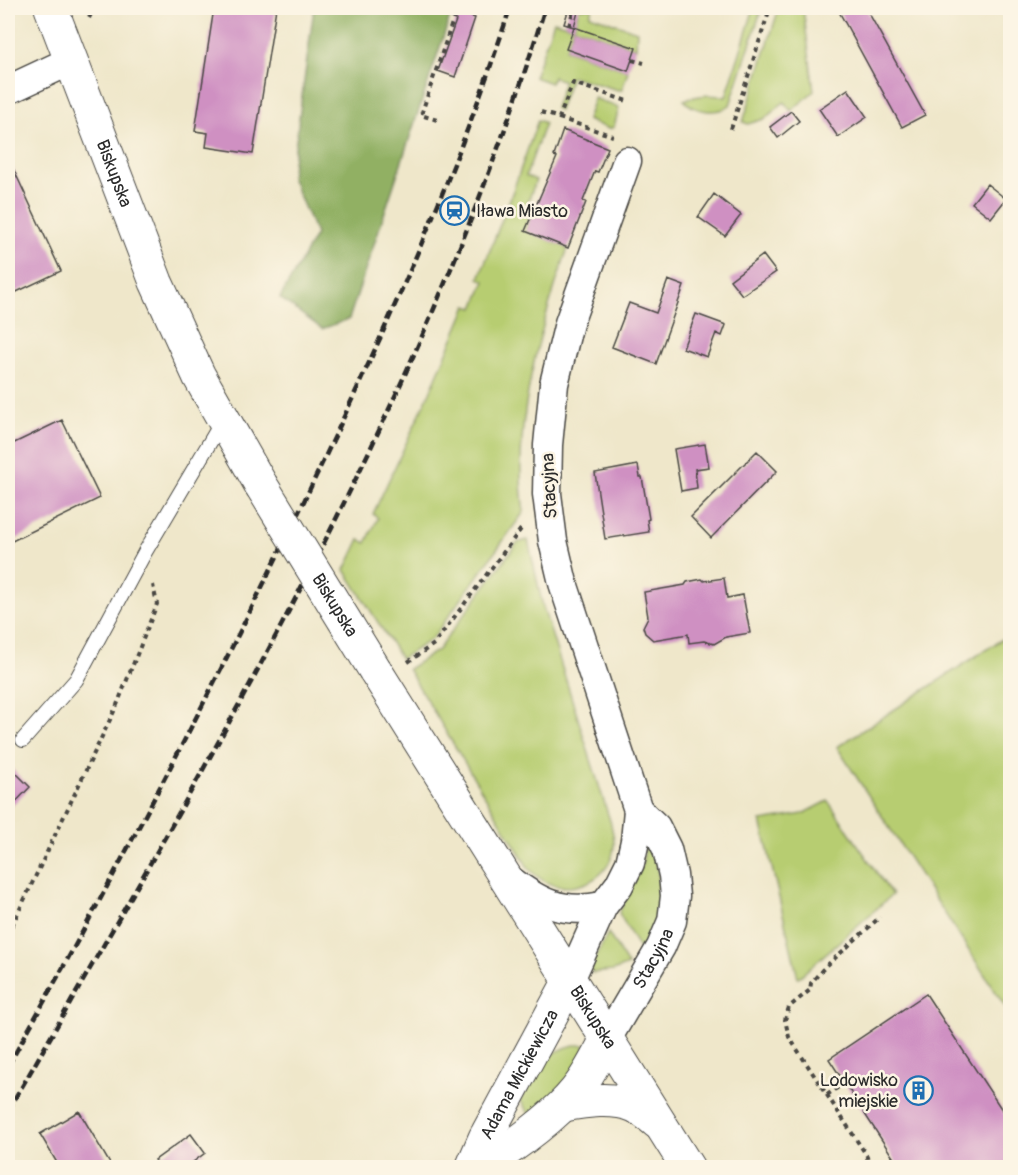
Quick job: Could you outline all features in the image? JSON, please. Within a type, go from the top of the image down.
[{"type":"street","name":"Biskupska","points":[[51,8],[156,282],[199,376],[223,420],[261,485],[389,667],[503,875],[688,1167]]},
{"type":"street","points":[[8,90],[70,61]]},
{"type":"street","name":"Stacyjna","points":[[607,1039],[661,947],[672,921],[675,896],[673,875],[666,849],[656,828],[638,810],[563,583],[553,541],[547,494],[548,445],[554,384],[569,323],[622,149]]},
{"type":"street","name":"Stacyjna","points":[[569,982],[603,906],[619,885],[630,863],[638,810]]},
{"type":"street","points":[[503,875],[530,896],[565,909],[585,910],[603,906]]},
{"type":"street","name":"Adama Mickiewicza","points":[[472,1167],[485,1138],[569,982]]},
{"type":"street","name":"Adama Mickiewicza","points":[[480,1167],[501,1154],[564,1105],[581,1084],[607,1039]]},
{"type":"street","points":[[564,1105],[590,1100],[618,1102],[636,1106],[660,1124]]},
{"type":"lane","points":[[23,740],[76,680],[145,552],[223,420]]},
{"type":"path","points":[[437,120],[421,115],[457,8]]},
{"type":"path","points":[[569,26],[574,8]]},
{"type":"path","points":[[731,129],[770,8]]},
{"type":"path","points":[[632,60],[644,63]]},
{"type":"path","points":[[560,118],[573,83],[630,102]]},
{"type":"path","points":[[541,112],[560,118],[622,149]]},
{"type":"path","points":[[389,667],[434,644],[524,526]]},
{"type":"path","points":[[8,934],[117,705],[157,604],[145,552]]},
{"type":"path","points":[[868,1167],[867,1156],[789,1037],[785,1020],[789,1007],[810,990],[811,983],[822,970],[880,917]]},
{"type":"path","points":[[827,1095],[840,1086]]},
{"type":"green space","points":[[314,8],[453,8],[349,319],[322,329],[280,298],[316,234],[291,177]]},
{"type":"green space","points":[[579,8],[592,8],[590,15],[637,31],[636,48],[574,27]]},
{"type":"green space","points":[[754,8],[762,8],[730,105],[719,110],[706,111],[688,104],[684,100],[705,96],[726,97]]},
{"type":"green space","points":[[779,8],[803,8],[814,91],[791,111],[784,102],[764,119],[748,124],[743,122]]},
{"type":"green space","points":[[554,21],[574,27],[566,49],[628,71],[622,90],[571,76],[559,110],[555,108],[564,81],[553,77],[551,83],[534,77]]},
{"type":"green space","points":[[594,98],[619,108],[614,127],[609,129],[587,120]]},
{"type":"green space","points":[[538,120],[545,123],[526,176],[536,180],[525,210],[532,213],[526,230],[568,248],[538,344],[525,412],[521,446],[524,512],[432,639],[401,659],[345,570],[360,539],[366,543],[378,518],[373,514],[467,306],[474,308],[485,281],[479,278]]},
{"type":"green space","points":[[528,540],[543,607],[614,838],[613,854],[609,864],[594,879],[575,886],[564,887],[549,884],[529,869],[408,669],[438,650],[517,543]]},
{"type":"green space","points":[[1010,634],[1010,1014],[837,747]]},
{"type":"green space","points":[[828,801],[892,895],[798,978],[761,821],[803,814]]},
{"type":"green space","points":[[647,838],[657,866],[660,896],[656,926],[641,952],[619,913],[642,864]]},
{"type":"green space","points":[[608,933],[628,965],[613,971],[592,973],[591,966]]},
{"type":"green space","points":[[574,1045],[585,1045],[578,1064],[564,1083],[530,1115],[520,1100],[536,1073],[554,1053]]},
{"type":"building","points":[[214,8],[276,8],[253,154],[206,147],[208,133],[195,131]]},
{"type":"building","points":[[569,8],[579,8],[574,27],[564,24]]},
{"type":"building","points":[[837,8],[866,8],[925,115],[902,127]]},
{"type":"building","points":[[459,12],[475,18],[455,77],[438,71]]},
{"type":"building","points":[[574,27],[636,48],[628,71],[566,49]]},
{"type":"building","points":[[848,89],[867,117],[838,137],[819,109]]},
{"type":"building","points":[[791,111],[799,121],[778,138],[770,127]]},
{"type":"building","points":[[563,130],[608,148],[598,172],[595,171],[583,201],[586,202],[568,248],[525,231],[557,157],[554,156]]},
{"type":"building","points":[[12,166],[61,271],[8,296],[8,168]]},
{"type":"building","points":[[987,184],[1006,199],[991,218],[972,203]]},
{"type":"building","points":[[714,194],[741,215],[725,236],[698,217]]},
{"type":"building","points":[[763,255],[776,272],[742,295],[730,280]]},
{"type":"building","points":[[668,280],[684,286],[656,364],[612,347],[629,303],[656,313]]},
{"type":"building","points":[[696,314],[726,325],[722,336],[716,333],[707,357],[683,348]]},
{"type":"building","points":[[62,420],[100,498],[8,543],[8,446]]},
{"type":"building","points":[[705,444],[709,467],[695,469],[697,488],[681,491],[674,449]]},
{"type":"building","points":[[757,451],[777,471],[711,538],[691,517]]},
{"type":"building","points":[[638,465],[649,519],[647,520],[649,532],[605,539],[595,473]]},
{"type":"building","points":[[724,578],[727,598],[743,595],[750,633],[726,637],[714,644],[704,641],[689,643],[688,634],[653,640],[645,633],[643,627],[648,617],[644,592],[685,585],[687,582],[702,579],[704,581]]},
{"type":"building","points":[[8,765],[30,787],[8,810]]},
{"type":"building","name":"Lodowisko miejskie","points":[[926,994],[1010,1122],[1010,1168],[900,1168],[829,1059]]},
{"type":"building","points":[[79,1111],[112,1168],[60,1168],[40,1134]]},
{"type":"building","points":[[191,1134],[205,1153],[185,1168],[161,1168],[155,1160]]},
{"type":"railway","points":[[8,1066],[86,926],[199,713],[334,437],[390,317],[442,195],[510,8]]},
{"type":"railway","points":[[8,1111],[236,710],[308,574],[376,437],[439,297],[496,154],[545,8]]},
{"type":"place","name":"Iława Miasto","points":[[455,211]]},
{"type":"place","name":"Lodowisko miejskie","points":[[919,1090]]}]
